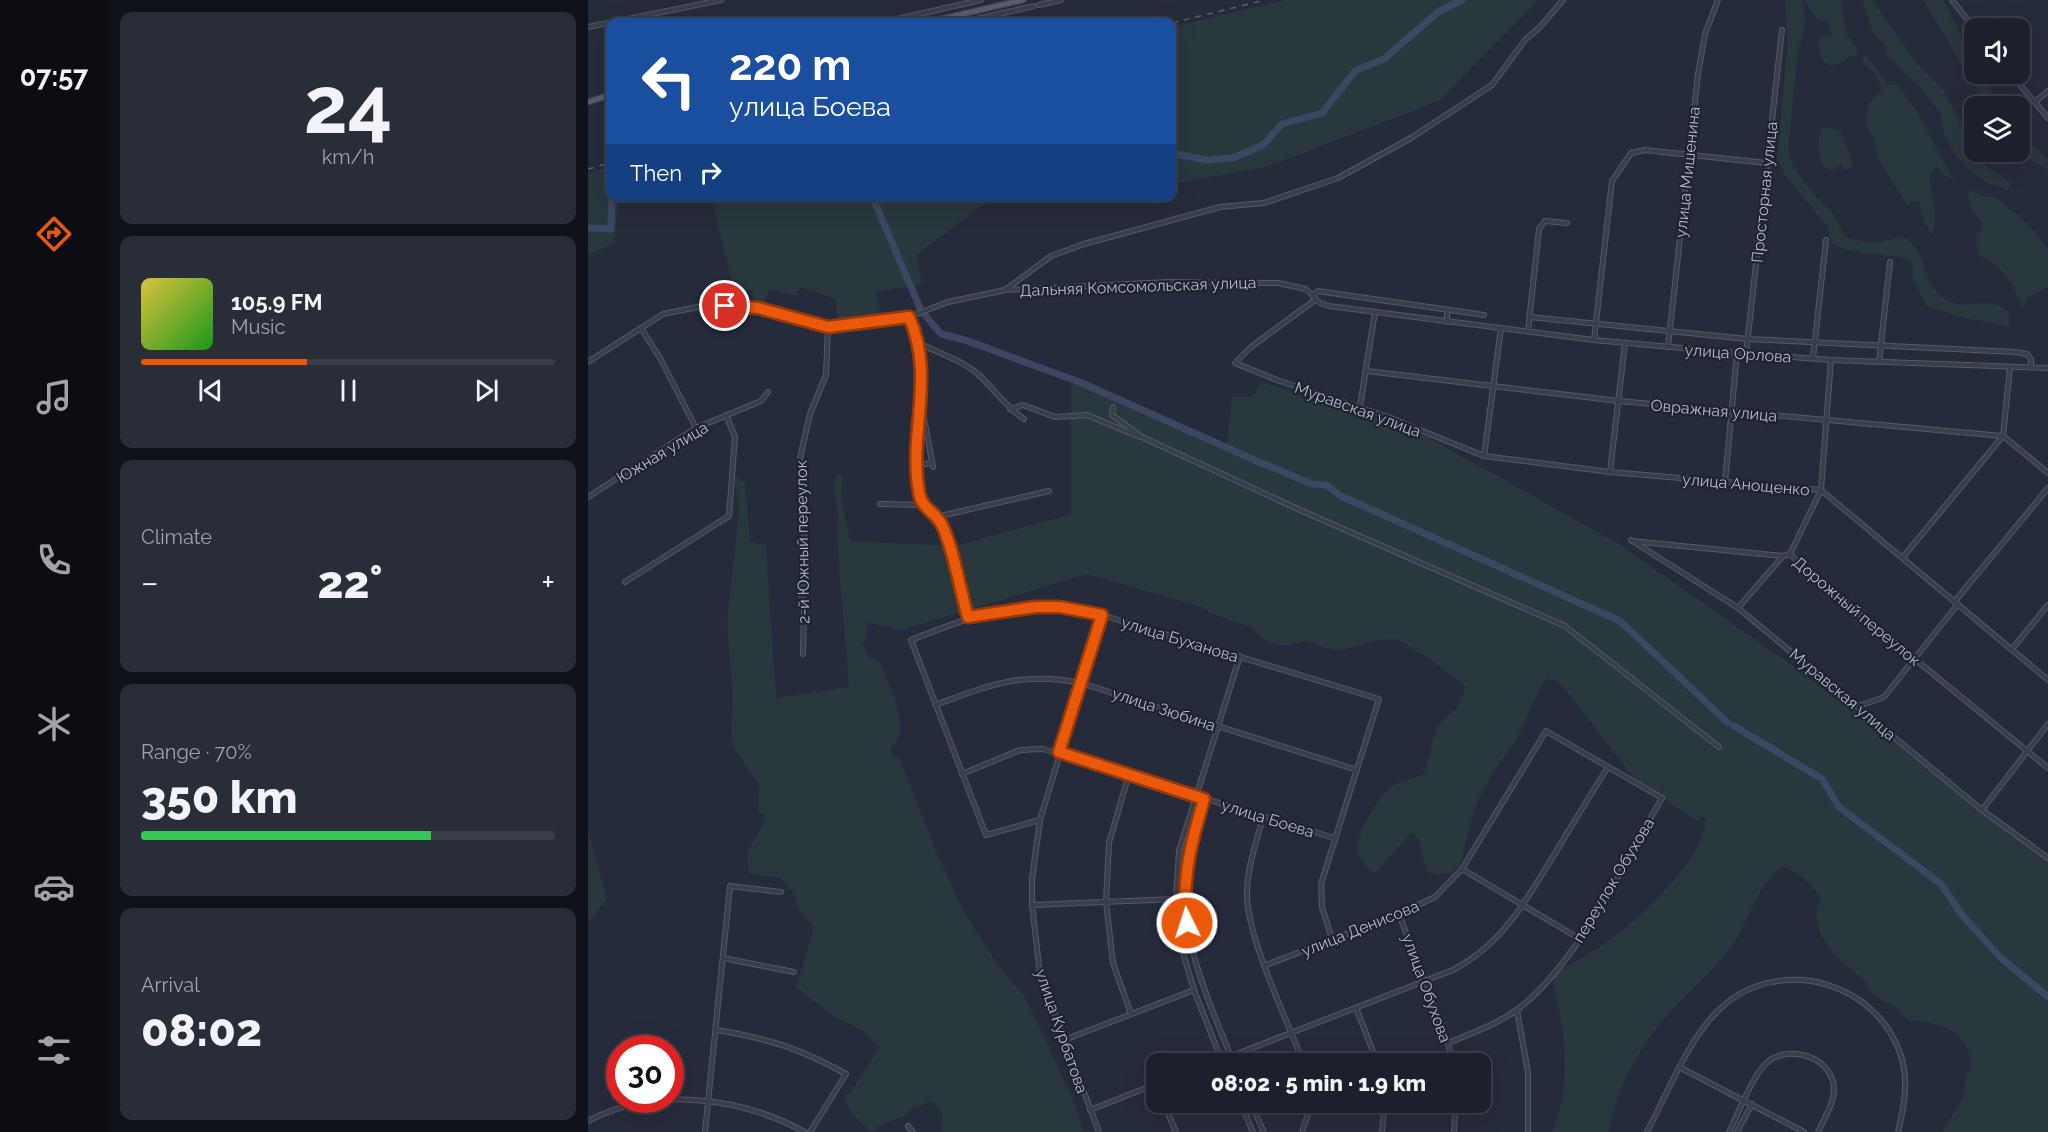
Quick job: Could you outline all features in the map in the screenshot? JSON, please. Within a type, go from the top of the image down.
[{"type":"main road","points":[[945,18],[1023,0]]},
{"type":"main road","points":[[588,100],[606,96]]},
{"type":"street","points":[[632,18],[721,0]]},
{"type":"street","points":[[902,18],[981,0]]},
{"type":"street","points":[[981,18],[1061,0]]},
{"type":"street","points":[[1005,290],[1051,256],[1084,244],[1220,207],[1264,203],[1338,178],[1411,138],[1492,85],[1525,40],[1540,27],[1563,0]]},
{"type":"street","name":"улица Мишенина","points":[[1668,347],[1703,44],[1718,0]]},
{"type":"street","points":[[1952,0],[1966,18]]},
{"type":"street","points":[[588,27],[606,23]]},
{"type":"street","name":"Просторная улица","points":[[1746,354],[1782,30]]},
{"type":"street","points":[[2020,84],[2048,118]]},
{"type":"street","points":[[2035,102],[2048,91]]},
{"type":"street","points":[[1594,340],[1612,181],[1631,153],[1645,150],[1689,153],[1766,163]]},
{"type":"street","points":[[1528,331],[1539,229],[1545,221],[1567,223]]},
{"type":"street","points":[[1813,358],[1826,240]]},
{"type":"street","points":[[1880,362],[1890,262]]},
{"type":"street","name":"Дальняя Комсомольская улица","points":[[828,327],[909,317],[948,302],[1005,290],[1169,282],[1262,282],[1306,289]]},
{"type":"street","name":"улица Орлова","points":[[1306,289],[1329,306],[1594,340],[1831,360],[2048,368]]},
{"type":"street","points":[[1314,297],[1318,291],[1484,315]]},
{"type":"street","name":"Муравская улица","points":[[1314,297],[1235,360],[1237,365],[1360,407],[1484,456]]},
{"type":"street","points":[[588,362],[663,314],[684,309],[731,305],[758,308],[828,327]]},
{"type":"street","points":[[1447,310],[1448,322]]},
{"type":"street","points":[[1360,407],[1375,312]]},
{"type":"street","points":[[909,317],[920,344],[923,384],[917,467],[922,505]]},
{"type":"street","name":"улица Орлова","points":[[1530,317],[1813,344],[2015,352],[2026,354],[2031,359],[2031,367]]},
{"type":"street","name":"2-й Южный переулок","points":[[803,654],[802,596],[806,565],[800,458],[810,414],[826,375],[828,327]]},
{"type":"street","points":[[641,328],[660,358],[696,428]]},
{"type":"street","points":[[1484,456],[1501,328]]},
{"type":"street","points":[[1610,472],[1625,343]]},
{"type":"street","points":[[920,344],[958,361],[978,374],[1010,409],[1024,419]]},
{"type":"street","points":[[1725,482],[1737,353]]},
{"type":"street","points":[[1790,554],[1821,490],[1831,360]]},
{"type":"street","points":[[1903,557],[2003,436],[2010,367]]},
{"type":"street","name":"Овражная улица","points":[[1367,371],[1619,402],[2003,436]]},
{"type":"street","name":"Южная улица","points":[[588,497],[696,428],[760,401],[768,392]]},
{"type":"street","points":[[1010,409],[1023,405],[1055,417],[1088,415],[1565,626],[1719,747]]},
{"type":"street","points":[[917,467],[933,465],[922,406]]},
{"type":"street","points":[[1113,407],[1112,415],[1142,437]]},
{"type":"street","points":[[625,582],[729,516],[735,436],[726,415]]},
{"type":"street","points":[[2003,436],[2048,473]]},
{"type":"street","name":"улица Анощенко","points":[[1484,456],[1610,472],[1821,490],[2048,680]]},
{"type":"street","points":[[1858,706],[1884,696],[2048,488]]},
{"type":"street","points":[[936,517],[1048,491]]},
{"type":"street","points":[[880,504],[922,505],[936,517],[944,532],[968,617]]},
{"type":"street","name":"Муравская улица","points":[[1631,540],[1738,608],[1982,810],[2048,858]]},
{"type":"street","name":"Дорожный переулок","points":[[1631,540],[1783,556],[1790,554],[1804,569],[2048,768]]},
{"type":"street","points":[[1738,608],[1783,556]]},
{"type":"street","points":[[2012,649],[2048,605]]},
{"type":"street","name":"улица Буханова","points":[[935,705],[910,640],[968,617],[1035,607],[1060,607],[1102,615],[1379,699],[1357,770]]},
{"type":"street","name":"улица Курбатова","points":[[1099,1132],[1040,974],[1032,905],[1034,847],[1040,820],[1102,615]]},
{"type":"street","points":[[1220,1053],[1194,990],[1180,943],[1176,899],[1179,851],[1240,656]]},
{"type":"street","name":"улица Зюбина","points":[[935,705],[983,687],[1018,678],[1050,677],[1081,683],[1357,770]]},
{"type":"street","points":[[935,705],[986,835],[1040,820]]},
{"type":"street","points":[[1982,810],[2048,724]]},
{"type":"street","name":"улица Денисова","points":[[1266,965],[1400,914],[1435,897],[1462,869],[1546,731],[1608,767]]},
{"type":"street","name":"улица Боева","points":[[962,774],[1020,750],[1043,748],[1263,818],[1334,838]]},
{"type":"street","points":[[1238,1053],[1453,970],[1487,949],[1523,906],[1608,767]]},
{"type":"street","name":"переулок Обухова","points":[[1448,1043],[1491,1025],[1517,1010],[1534,995],[1580,939],[1662,798],[1608,767]]},
{"type":"street","points":[[1332,939],[1322,907],[1321,884],[1357,770]]},
{"type":"street","points":[[1129,774],[1109,843],[1106,902],[1113,963],[1131,1014]]},
{"type":"street","points":[[1204,799],[1188,853],[1185,904],[1193,953],[1230,1053]]},
{"type":"street","points":[[1263,818],[1250,867],[1247,894],[1255,940],[1300,1053]]},
{"type":"street","points":[[1462,869],[1580,939]]},
{"type":"street","points":[[705,1132],[730,886],[781,892]]},
{"type":"street","points":[[1032,905],[1176,899]]},
{"type":"street","name":"улица Обухова","points":[[1400,914],[1426,980],[1450,1053]]},
{"type":"street","points":[[723,958],[794,972]]},
{"type":"street","points":[[1647,1132],[1708,1020],[1739,995],[1783,979],[1807,979],[1826,984],[1847,992],[1878,1014],[1892,1034],[1901,1056],[1905,1079],[1905,1103],[1898,1132]]},
{"type":"street","points":[[1064,1040],[1194,990]]},
{"type":"street","points":[[1356,1008],[1374,1053]]},
{"type":"street","points":[[1517,1010],[1528,1073],[1528,1132]]},
{"type":"street","points":[[717,1030],[761,1038],[796,1048],[846,1074],[810,1132]]},
{"type":"street","points":[[1729,1132],[1759,1073],[1769,1061],[1781,1055],[1797,1053],[1812,1058],[1828,1070],[1834,1089],[1818,1132]]},
{"type":"street","points":[[1681,1068],[1804,1132]]},
{"type":"street","points":[[1090,1110],[1146,1089]]},
{"type":"street","points":[[588,1121],[639,1104],[680,1100],[709,1101],[769,1114],[805,1132]]},
{"type":"street","points":[[1737,1132],[1752,1104]]},
{"type":"street","points":[[1168,1113],[1176,1132]]},
{"type":"street","points":[[1245,1113],[1253,1132]]},
{"type":"street","points":[[1255,1113],[1264,1132]]},
{"type":"street","points":[[1302,1132],[1308,1113]]},
{"type":"street","points":[[1382,1132],[1384,1113]]},
{"type":"street","points":[[1454,1132],[1455,1113]]},
{"type":"street","points":[[908,1126],[913,1132]]},
{"type":"shaded area","points":[[1285,0],[1538,0],[1439,101],[1266,167],[1176,183],[1176,26]]},
{"type":"shaded area","points":[[1785,0],[1803,0],[1805,23],[1797,57],[1788,151],[1794,168],[1816,197],[1832,212],[1846,237],[1873,242],[1886,241],[1899,236],[1915,247],[1930,283],[1943,298],[1961,304],[1999,306],[2009,312],[2009,326],[1960,317],[1927,306],[1913,280],[1913,263],[1907,259],[1853,251],[1832,244],[1827,226],[1786,176],[1777,158],[1788,41]]},
{"type":"shaded area","points":[[1804,0],[1841,0],[1847,34],[1857,49],[1857,56],[1850,56],[1836,65],[1826,63],[1822,59],[1819,37],[1831,35],[1829,22],[1817,20]]},
{"type":"shaded area","points":[[1862,0],[1872,0],[1917,64],[1943,90],[1964,129],[1964,162],[1980,162],[2012,184],[2007,190],[1985,182],[1964,165],[1952,150],[1944,134],[1940,112],[1920,87],[1887,55],[1884,44],[1874,35]]},
{"type":"shaded area","points":[[1923,0],[1943,0],[1964,40],[1964,68]]},
{"type":"shaded area","points":[[1866,55],[1887,84],[1898,85],[1916,110],[1953,179],[1945,176],[1937,167],[1930,175],[1935,210],[1932,235],[1924,222],[1919,202],[1913,201],[1907,205],[1879,160],[1874,140],[1865,122],[1870,102],[1882,90],[1876,74],[1861,61]]},
{"type":"shaded area","points":[[1974,84],[1987,84],[1994,96],[1981,96]]},
{"type":"shaded area","points":[[1823,127],[1840,130],[1853,163],[1848,170],[1840,165],[1833,170],[1824,168],[1818,148],[1819,136]]},
{"type":"shaded area","points":[[2030,144],[2048,158],[2048,169],[2030,160]]},
{"type":"shaded area","points":[[606,168],[606,201],[619,201],[614,243],[588,255],[588,173]]},
{"type":"shaded area","points":[[1971,190],[1982,196],[1994,197],[2019,216],[2038,235],[2048,250],[2048,287],[2028,297],[2023,309],[2015,290],[2006,277],[1995,265],[1978,254],[1975,234],[1981,231],[1983,224],[1971,207],[1967,194]]},
{"type":"shaded area","points":[[712,201],[985,201],[986,203],[916,255],[922,284],[876,292],[881,315],[838,323],[836,299],[800,287],[798,296],[769,290],[764,304],[753,305],[753,290],[734,290]]},
{"type":"shaded area","points":[[1071,380],[1227,445],[1232,397],[1253,396],[1261,382],[1359,411],[1424,435],[1619,544],[1800,671],[2048,859],[2048,1132],[1942,1132],[1963,1098],[1967,1073],[1971,1068],[1966,1046],[1952,1031],[1942,1026],[1908,1020],[1894,1006],[1882,1001],[1867,988],[1867,982],[1842,962],[1821,934],[1816,915],[1820,897],[1804,878],[1782,867],[1758,895],[1731,947],[1668,1015],[1642,1049],[1621,1089],[1609,1132],[1552,1132],[1563,1094],[1565,1054],[1560,1014],[1551,975],[1607,941],[1642,914],[1657,899],[1696,850],[1706,819],[1701,816],[1697,821],[1637,782],[1566,690],[1557,681],[1547,679],[1542,684],[1515,742],[1493,772],[1475,807],[1459,867],[1443,874],[1427,871],[1418,838],[1412,832],[1376,872],[1372,872],[1361,859],[1357,849],[1364,826],[1380,799],[1390,788],[1424,774],[1437,726],[1457,708],[1466,687],[1430,659],[1397,639],[1378,640],[1343,650],[1330,649],[1307,641],[1283,646],[1270,644],[1250,627],[1209,613],[1205,608],[1087,574],[901,630],[866,622],[868,631],[863,645],[870,659],[879,660],[897,706],[900,731],[897,741],[890,748],[893,758],[896,756],[901,761],[933,844],[963,910],[999,967],[1025,997],[1071,1095],[1084,1132],[941,1132],[942,1114],[933,1101],[911,1109],[903,1117],[878,1126],[875,1130],[870,1130],[857,1119],[850,1109],[845,1094],[850,1093],[880,1047],[862,1030],[835,1017],[796,987],[813,931],[811,923],[800,912],[793,893],[781,878],[751,874],[748,864],[749,849],[760,830],[765,815],[758,812],[759,784],[735,750],[731,736],[733,696],[727,622],[739,511],[736,476],[745,483],[750,542],[766,545],[776,698],[849,687],[837,539],[838,511],[833,488],[836,477],[840,474],[843,478],[841,497],[850,541],[955,546],[1071,514]]},
{"type":"shaded area","points":[[588,832],[607,898],[588,923]]},
{"type":"waterway","points":[[1176,154],[1206,160],[1233,158],[1263,145],[1282,124],[1322,113],[1356,70],[1384,59],[1438,12],[1462,0]]},
{"type":"waterway","points":[[588,228],[611,229],[612,201]]},
{"type":"waterway","points":[[874,201],[920,308]]},
{"type":"waterway","points":[[924,314],[941,334],[965,340],[1082,383],[1259,462],[1312,484],[1326,485],[1341,496],[1620,621],[1728,723]]},
{"type":"waterway","points":[[1734,726],[1822,779],[1839,807],[1941,884],[1962,915],[2000,957],[2048,997]]},
{"type":"railway","points":[[1176,22],[1265,0]]},
{"type":"railway","points":[[588,169],[606,164]]},
{"type":"route","points":[[725,306],[758,308],[828,327],[909,317],[920,344],[922,363],[923,384],[917,470],[919,493],[922,505],[941,523],[968,617],[998,610],[1035,607],[1060,607],[1102,615],[1059,752],[1204,799],[1188,853],[1185,899],[1187,923]]}]
